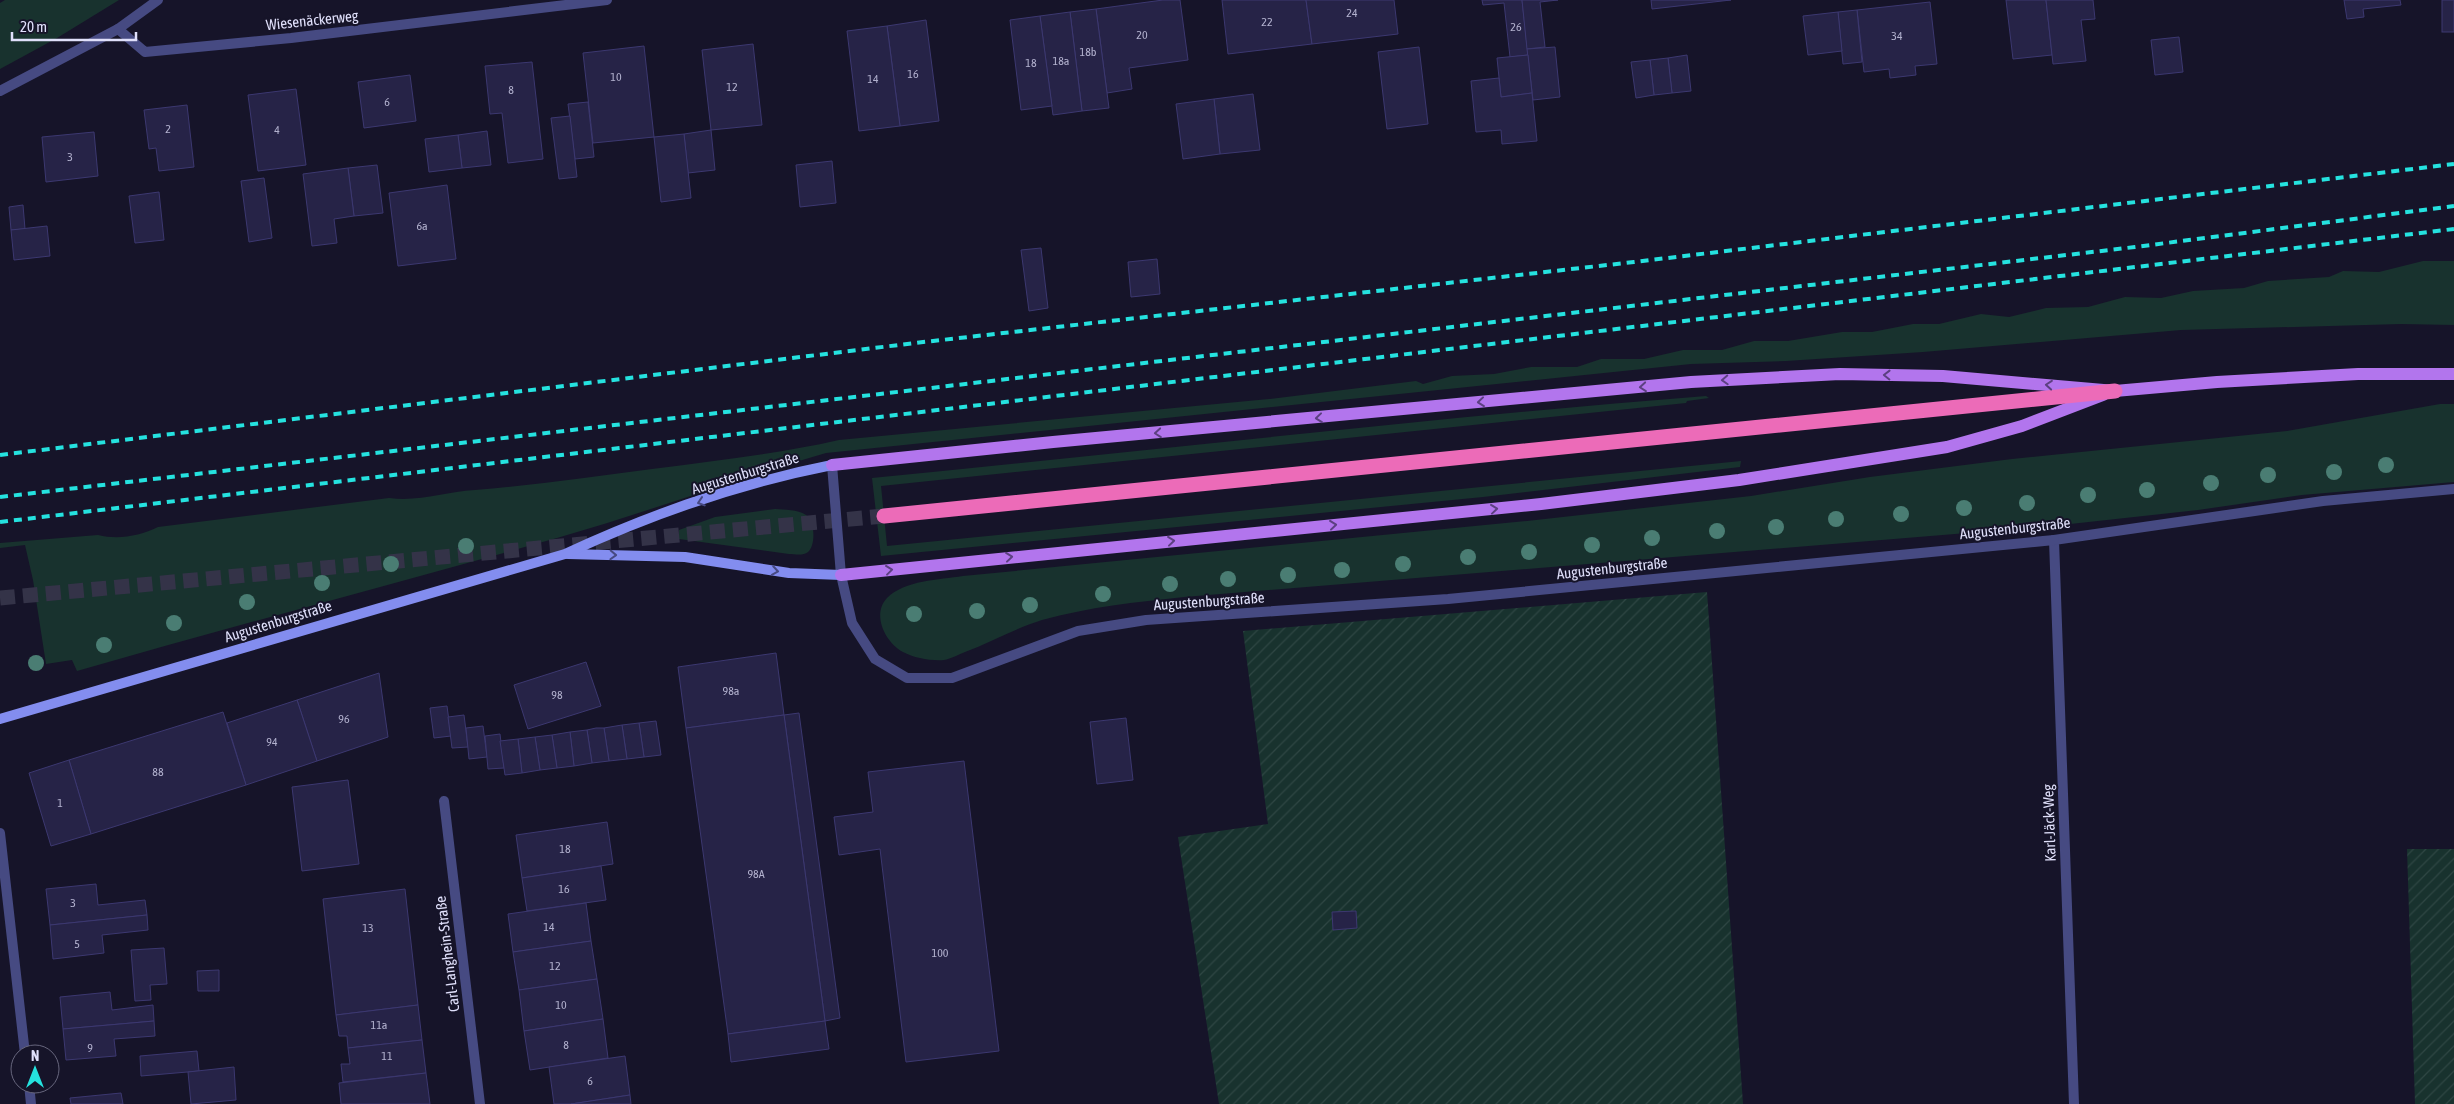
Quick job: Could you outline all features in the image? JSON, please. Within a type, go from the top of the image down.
[{"type":"highway","points":[[884,516],[2115,391]]},
{"type":"main road","points":[[832,465],[1053,442],[1692,382],[1840,374],[1943,376],[2115,391],[2217,382],[2358,374],[2454,374]]},
{"type":"main road","points":[[841,575],[1541,504],[1739,480],[1946,447],[2022,426],[2115,391]]},
{"type":"street","points":[[0,90],[118,29],[158,0]]},
{"type":"street","name":"Wiesenäckerweg","points":[[118,29],[145,52],[291,38],[607,0]]},
{"type":"street","name":"Augustenburgstraße","points":[[0,719],[565,554],[618,530],[780,476],[832,465],[841,575],[852,622],[875,659],[907,678],[952,678],[1078,631],[1146,620],[1458,598],[2054,540],[2323,501],[2454,489]]},
{"type":"street","name":"Karl-Jäck-Weg","points":[[2054,540],[2074,1104]]},
{"type":"street","name":"Augustenburgstraße","points":[[565,554],[685,556],[789,573],[841,575]]},
{"type":"street","name":"Carl-Langhein-Straße","points":[[444,801],[480,1104]]},
{"type":"street","points":[[0,833],[24,1044]]},
{"type":"green space","points":[[5,0],[119,0],[57,38],[0,69],[0,3]]},
{"type":"green space","points":[[2423,261],[2454,261],[2454,325],[2401,324],[2181,330],[1923,352],[1786,361],[1691,364],[826,453],[557,538],[77,671],[72,660],[46,664],[33,580],[25,545],[0,548],[0,543],[98,535],[113,537],[129,536],[144,533],[158,527],[389,498],[421,498],[464,491],[586,478],[746,457],[839,440],[1269,399],[1416,381],[1423,384],[1452,376],[1494,374],[1531,367],[1577,367],[1601,359],[1644,359],[1683,350],[1722,350],[1754,341],[1788,341],[1842,332],[1872,332],[1913,324],[1939,324],[1981,314],[2009,317],[2046,308],[2088,307],[2125,297],[2161,298],[2193,291],[2244,288],[2268,281],[2329,277],[2343,271],[2379,272]]},
{"type":"green space","points":[[1706,396],[1709,398],[1687,401],[1686,403],[881,486],[887,546],[1741,461],[1740,467],[1483,497],[881,556],[872,478],[1393,424]]},
{"type":"green space","points":[[2440,404],[2454,404],[2454,482],[2302,495],[2198,510],[2052,526],[1148,601],[1095,608],[1042,620],[944,660],[923,659],[903,652],[886,635],[881,620],[880,612],[882,605],[894,592],[913,584],[933,580],[1527,521],[1751,496],[1870,477],[2012,459],[2287,431]]},
{"type":"green space","points":[[775,509],[799,512],[809,518],[813,527],[813,539],[811,549],[808,552],[789,554],[679,539],[679,530],[715,517]]},
{"type":"green space","points":[[1707,592],[1743,1104],[1219,1104],[1178,837],[1268,824],[1243,631]]},
{"type":"green space","points":[[2407,849],[2454,849],[2454,1104],[2415,1104]]},
{"type":"building","points":[[1163,0],[1180,0],[1188,60],[1129,68],[1132,89],[1107,93],[1096,9]]},
{"type":"building","points":[[1222,0],[1306,0],[1312,44],[1228,54]]},
{"type":"building","points":[[1306,0],[1394,0],[1398,34],[1312,44]]},
{"type":"building","points":[[1482,0],[1522,0],[1528,55],[1510,57],[1504,3],[1483,5]]},
{"type":"building","points":[[1522,0],[1558,0],[1540,2],[1545,47],[1527,49]]},
{"type":"building","points":[[1651,0],[1731,0],[1652,9]]},
{"type":"building","points":[[2006,0],[2046,0],[2052,55],[2013,59]]},
{"type":"building","points":[[2046,0],[2093,0],[2095,19],[2081,20],[2086,61],[2053,64]]},
{"type":"building","points":[[2344,0],[2400,0],[2401,5],[2363,9],[2364,17],[2347,19]]},
{"type":"building","points":[[2442,0],[2454,0],[2454,32],[2442,32]]},
{"type":"building","points":[[1930,2],[1937,64],[1915,66],[1916,75],[1890,78],[1889,69],[1864,72],[1857,10]]},
{"type":"building","points":[[1096,9],[1109,108],[1082,111],[1070,12]]},
{"type":"building","points":[[1857,10],[1862,62],[1843,64],[1838,12]]},
{"type":"building","points":[[1070,12],[1082,111],[1053,115],[1040,16]]},
{"type":"building","points":[[1838,12],[1842,51],[1808,55],[1803,16]]},
{"type":"building","points":[[1040,16],[1052,106],[1021,110],[1010,20]]},
{"type":"building","points":[[926,20],[939,121],[900,126],[887,26]]},
{"type":"building","points":[[887,26],[900,126],[859,131],[847,31]]},
{"type":"building","points":[[2179,37],[2183,72],[2155,75],[2151,40]]},
{"type":"building","points":[[753,44],[762,125],[711,130],[702,50]]},
{"type":"building","points":[[644,46],[654,137],[593,143],[583,53]]},
{"type":"building","points":[[1419,47],[1428,124],[1387,129],[1378,52]]},
{"type":"building","points":[[1555,47],[1560,97],[1533,100],[1527,49]]},
{"type":"building","points":[[1528,55],[1532,93],[1501,97],[1497,58]]},
{"type":"building","points":[[1687,55],[1691,91],[1672,93],[1668,58]]},
{"type":"building","points":[[1668,58],[1672,93],[1654,95],[1650,60]]},
{"type":"building","points":[[1650,60],[1654,95],[1636,98],[1631,62]]},
{"type":"building","points":[[532,62],[543,159],[508,163],[502,113],[490,114],[485,66]]},
{"type":"building","points":[[410,75],[416,121],[364,128],[358,82]]},
{"type":"building","points":[[1499,78],[1501,97],[1532,93],[1537,141],[1502,144],[1501,130],[1476,132],[1471,81]]},
{"type":"building","points":[[296,89],[306,165],[258,171],[248,95]]},
{"type":"building","points":[[1253,94],[1260,150],[1220,154],[1214,99]]},
{"type":"building","points":[[1214,99],[1220,154],[1183,159],[1176,104]]},
{"type":"building","points":[[588,102],[594,157],[575,159],[568,104]]},
{"type":"building","points":[[187,105],[194,167],[159,171],[156,148],[149,149],[144,110]]},
{"type":"building","points":[[570,116],[577,177],[559,179],[551,118]]},
{"type":"building","points":[[711,130],[715,170],[688,173],[684,134]]},
{"type":"building","points":[[487,131],[491,165],[462,168],[458,135]]},
{"type":"building","points":[[94,132],[98,176],[46,182],[42,137]]},
{"type":"building","points":[[684,134],[691,198],[661,202],[654,137]]},
{"type":"building","points":[[458,135],[462,168],[429,172],[425,139]]},
{"type":"building","points":[[832,161],[836,203],[800,207],[796,165]]},
{"type":"building","points":[[377,165],[383,213],[354,216],[348,168]]},
{"type":"building","points":[[348,168],[354,216],[334,219],[337,243],[312,246],[303,174]]},
{"type":"building","points":[[264,178],[272,238],[249,242],[241,181]]},
{"type":"building","points":[[447,185],[456,259],[398,266],[389,193]]},
{"type":"building","points":[[159,192],[164,240],[135,243],[129,196]]},
{"type":"building","points":[[23,205],[25,229],[11,230],[9,207]]},
{"type":"building","points":[[47,226],[50,256],[14,260],[11,230]]},
{"type":"building","points":[[1041,248],[1048,308],[1029,311],[1021,250]]},
{"type":"building","points":[[1157,259],[1160,294],[1131,297],[1128,262]]},
{"type":"building","points":[[776,653],[784,715],[686,728],[678,667]]},
{"type":"building","points":[[586,662],[601,706],[528,729],[514,685]]},
{"type":"building","points":[[379,673],[388,737],[317,761],[297,700]]},
{"type":"building","points":[[297,700],[317,761],[246,785],[227,723]]},
{"type":"building","points":[[447,706],[451,736],[434,738],[430,708]]},
{"type":"building","points":[[223,712],[246,785],[91,834],[69,760]]},
{"type":"building","points":[[799,713],[840,1018],[825,1021],[784,715]]},
{"type":"building","points":[[464,715],[468,747],[452,748],[448,717]]},
{"type":"building","points":[[784,715],[825,1021],[728,1034],[686,728]]},
{"type":"building","points":[[1126,718],[1133,780],[1097,784],[1090,722]]},
{"type":"building","points":[[656,721],[661,755],[644,757],[639,723]]},
{"type":"building","points":[[639,723],[644,757],[627,759],[622,725]]},
{"type":"building","points":[[622,725],[627,759],[609,761],[604,728]]},
{"type":"building","points":[[483,726],[487,757],[469,759],[466,728]]},
{"type":"building","points":[[604,728],[609,761],[592,763],[587,730]]},
{"type":"building","points":[[587,730],[592,763],[574,766],[570,732]]},
{"type":"building","points":[[570,732],[574,766],[557,768],[552,735]]},
{"type":"building","points":[[500,734],[504,768],[488,769],[485,736]]},
{"type":"building","points":[[552,735],[557,768],[540,770],[535,737]]},
{"type":"building","points":[[535,737],[540,770],[522,773],[518,739]]},
{"type":"building","points":[[518,739],[522,773],[505,775],[500,741]]},
{"type":"building","points":[[69,760],[91,834],[51,846],[29,773]]},
{"type":"building","points":[[964,761],[999,1051],[906,1062],[880,849],[839,855],[834,817],[873,812],[868,772]]},
{"type":"building","points":[[348,780],[359,864],[302,871],[292,787]]},
{"type":"building","points":[[607,822],[613,864],[522,878],[516,835]]},
{"type":"building","points":[[601,866],[606,900],[527,911],[522,878]]},
{"type":"building","points":[[96,884],[98,905],[145,900],[147,915],[50,925],[46,889]]},
{"type":"building","points":[[405,889],[418,1005],[336,1015],[323,899]]},
{"type":"building","points":[[586,903],[591,941],[513,952],[508,914]]},
{"type":"building","points":[[1356,911],[1357,928],[1333,930],[1332,912]]},
{"type":"building","points":[[147,915],[148,930],[102,935],[104,953],[53,959],[50,925]]},
{"type":"building","points":[[591,941],[597,979],[519,990],[513,952]]},
{"type":"building","points":[[164,948],[167,984],[150,985],[151,1000],[135,1001],[131,950]]},
{"type":"building","points":[[219,970],[219,991],[198,991],[197,971]]},
{"type":"building","points":[[597,979],[603,1019],[524,1031],[519,990]]},
{"type":"building","points":[[110,992],[112,1010],[153,1005],[154,1021],[63,1029],[60,997]]},
{"type":"building","points":[[418,1005],[422,1040],[348,1048],[347,1036],[339,1036],[336,1015]]},
{"type":"building","points":[[603,1019],[608,1058],[530,1070],[524,1031]]},
{"type":"building","points":[[154,1021],[155,1036],[114,1039],[116,1056],[66,1060],[63,1029]]},
{"type":"building","points":[[825,1021],[829,1049],[731,1062],[728,1034]]},
{"type":"building","points":[[422,1040],[426,1073],[343,1082],[341,1064],[350,1064],[348,1048]]},
{"type":"building","points":[[197,1051],[199,1071],[141,1076],[140,1056]]},
{"type":"building","points":[[625,1056],[630,1095],[571,1104],[554,1104],[549,1067]]},
{"type":"building","points":[[234,1067],[236,1100],[191,1104],[188,1072]]},
{"type":"building","points":[[426,1073],[430,1104],[341,1104],[339,1083]]},
{"type":"building","points":[[121,1093],[123,1104],[71,1104],[70,1098]]},
{"type":"building","points":[[630,1095],[631,1104],[571,1104]]},
{"type":"tunnel","points":[[0,598],[884,516]]},
{"type":"railway","points":[[0,455],[915,343],[1634,262],[2454,164]]},
{"type":"railway","points":[[0,497],[2135,247],[2454,206]]},
{"type":"railway","points":[[0,522],[2454,229]]}]
